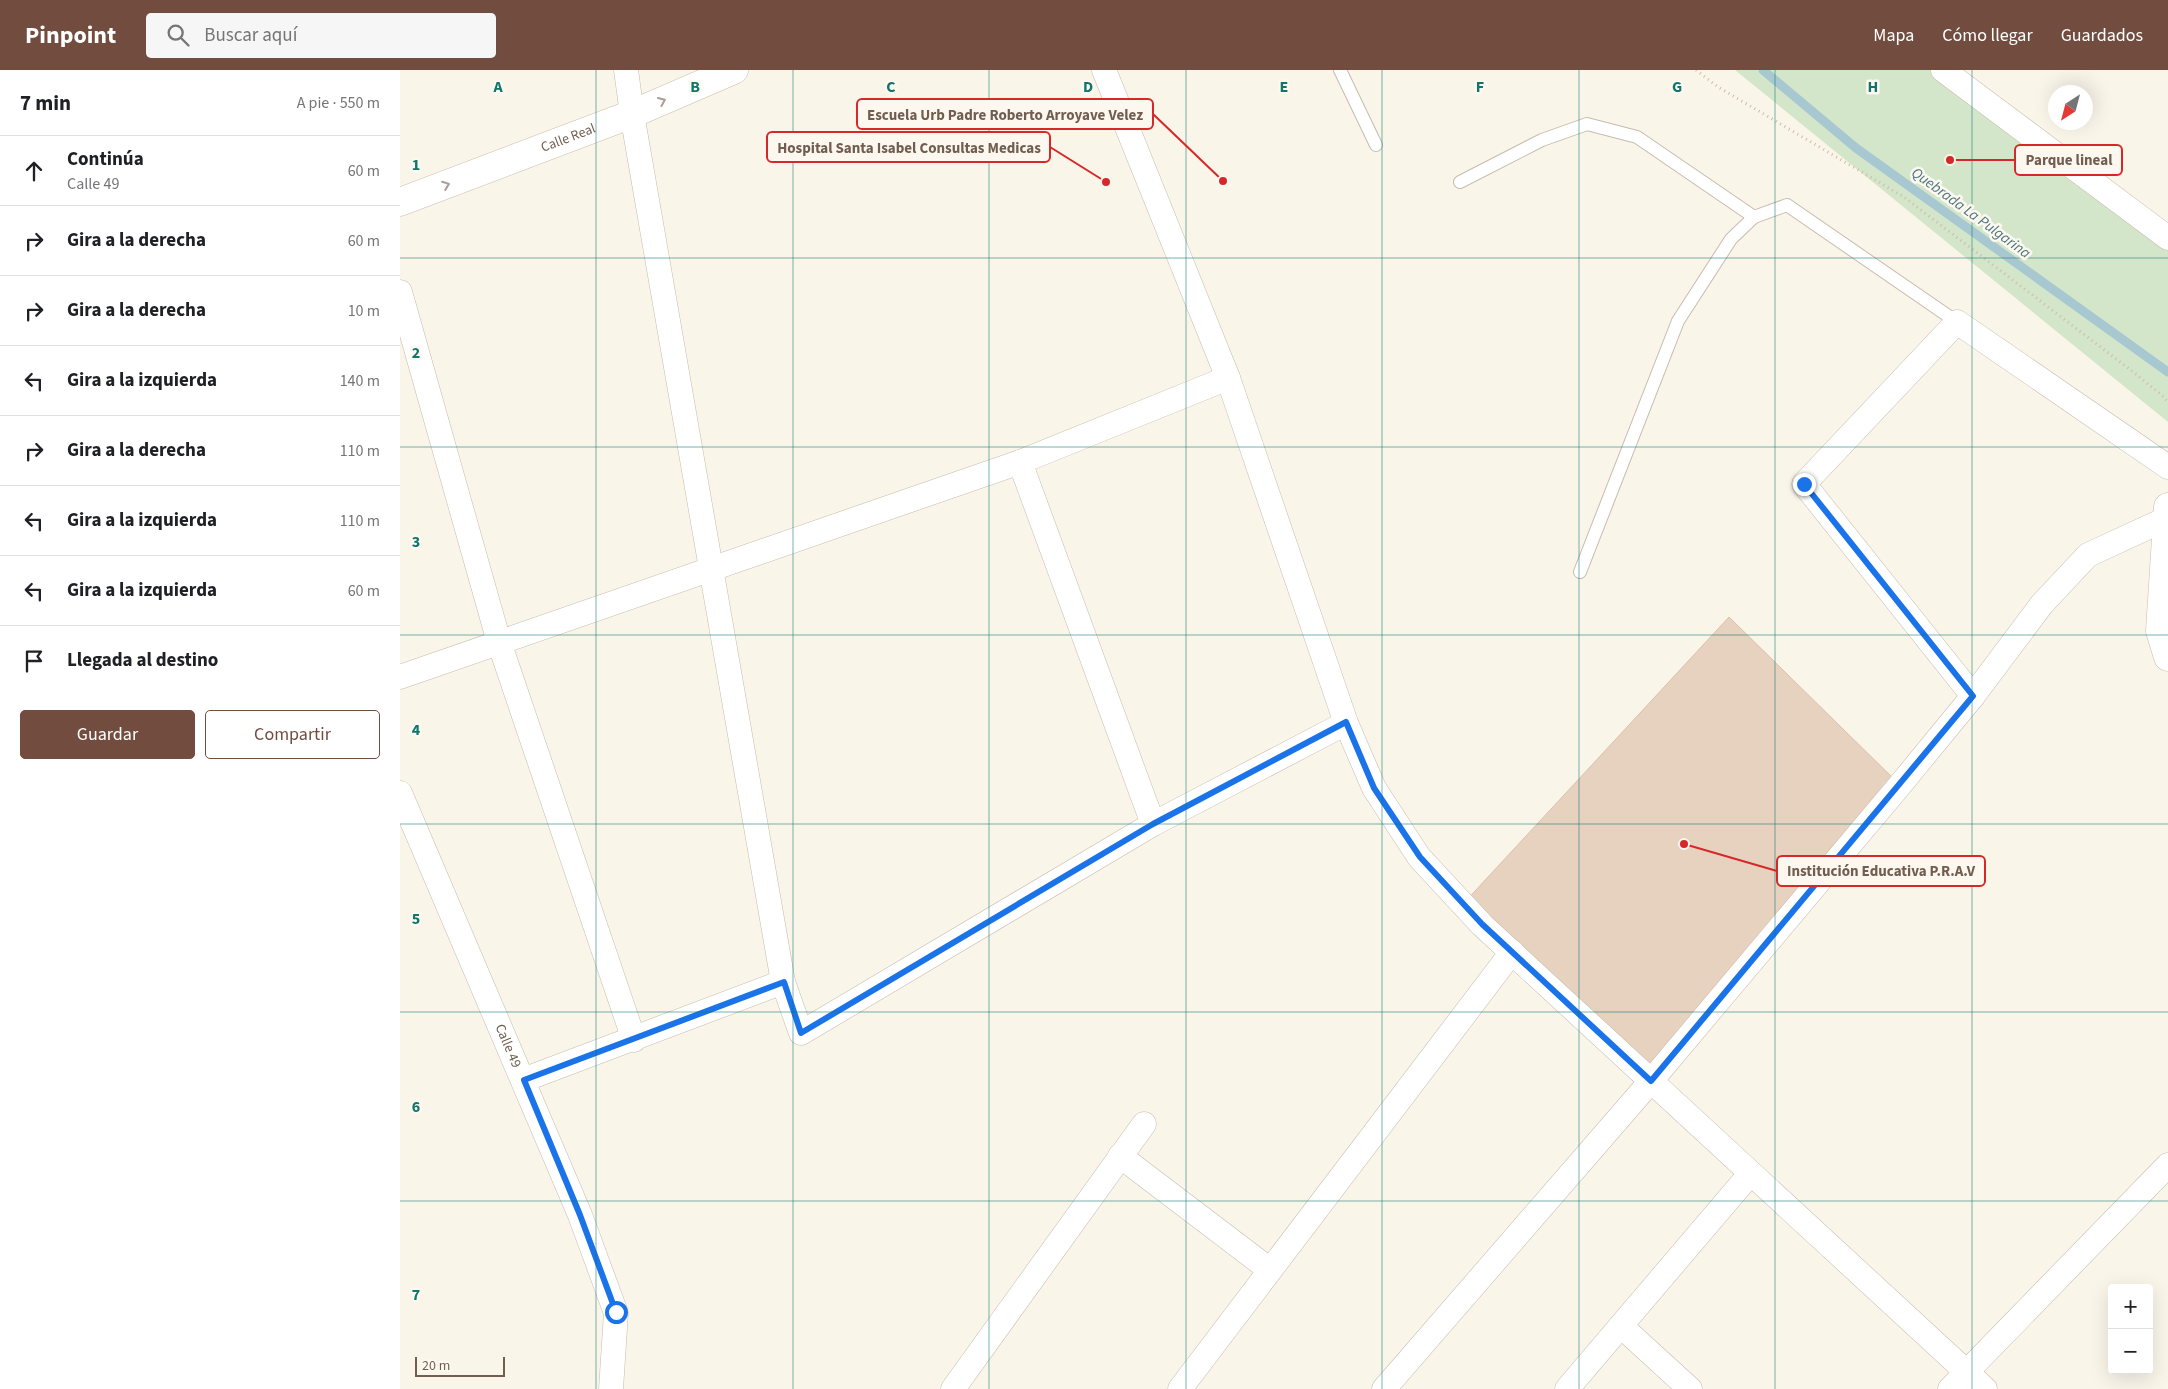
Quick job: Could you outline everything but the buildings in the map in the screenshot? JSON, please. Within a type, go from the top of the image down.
[{"type":"street","points":[[626,70],[632,114],[784,982],[801,1033],[1153,824],[1346,722]]},
{"type":"street","name":"Calle Real","points":[[400,202],[632,114],[734,70]]},
{"type":"street","points":[[1104,70],[1228,378],[1346,722],[1374,788],[1420,857],[1482,924],[1984,1389]]},
{"type":"street","points":[[1943,70],[2168,238]]},
{"type":"street","points":[[400,292],[499,642],[634,1040]]},
{"type":"street","points":[[1973,696],[1804,484],[1957,322],[2168,467]]},
{"type":"street","points":[[400,678],[1020,462],[1228,378]]},
{"type":"street","points":[[1020,462],[1153,824]]},
{"type":"street","points":[[1384,1389],[1651,1081],[1973,696],[2042,604],[2088,555],[2167,513],[2166,577],[2160,632],[2168,657]]},
{"type":"street","name":"Calle 49","points":[[400,793],[524,1080],[580,1215],[616,1312],[611,1389]]},
{"type":"street","points":[[1180,1389],[1512,952]]},
{"type":"street","points":[[524,1080],[784,982]]},
{"type":"street","points":[[952,1389],[1144,1124]]},
{"type":"street","points":[[1120,1156],[1270,1270]]},
{"type":"street","points":[[1950,1389],[2168,1165]]},
{"type":"street","points":[[1568,1389],[1750,1174]]},
{"type":"street","points":[[1621,1326],[1690,1389]]},
{"type":"lane","points":[[1340,70],[1376,145]]},
{"type":"lane","points":[[1460,182],[1542,140],[1587,124],[1637,137],[1754,217]]},
{"type":"lane","points":[[1580,572],[1678,321],[1731,238],[1754,217],[1787,205],[1957,322]]},
{"type":"path","points":[[1696,70],[1718,87],[1904,197],[2132,370],[2165,398],[2168,403]]},
{"type":"green space","points":[[1735,70],[1939,70],[2168,250],[2168,422]]},
{"type":"waterway","name":"Quebrada La Pulgarina","points":[[1763,70],[1856,148],[2168,372]]},
{"type":"place","name":"Parque lineal","points":[[1950,160]]},
{"type":"place","name":"Escuela Urb Padre Roberto Arroyave Velez","points":[[1223,181]]},
{"type":"place","name":"Hospital Santa Isabel Consultas Medicas","points":[[1106,182]]},
{"type":"place","name":"Institución Educativa P.R.A.V","points":[[1684,844]]},
{"type":"route","points":[[616,1312],[580,1215],[524,1080],[784,982],[801,1033],[1153,824],[1346,722],[1374,788],[1420,857],[1482,924],[1651,1081],[1973,696],[1804,484]]}]
